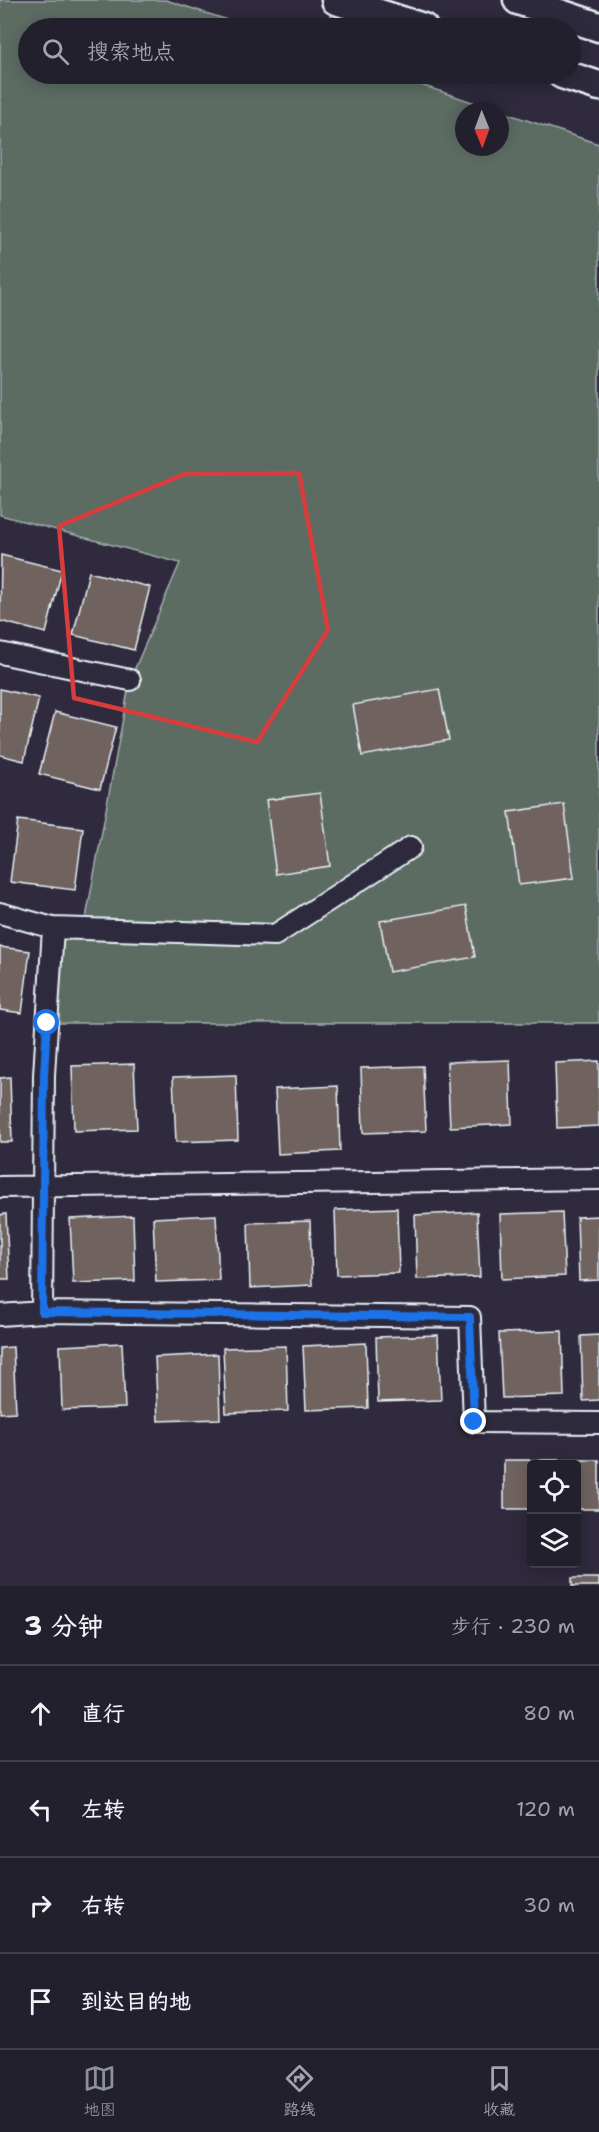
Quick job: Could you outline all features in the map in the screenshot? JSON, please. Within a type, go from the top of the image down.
[{"type":"main road","points":[[336,0],[392,18]]},
{"type":"main road","points":[[518,0],[572,18]]},
{"type":"main road","points":[[581,21],[599,27]]},
{"type":"main road","points":[[581,80],[599,86]]},
{"type":"street","points":[[0,653],[130,680]]},
{"type":"street","points":[[0,913],[53,928],[275,935],[411,847]]},
{"type":"street","points":[[42,1312],[44,1075],[53,928]]},
{"type":"street","points":[[0,1187],[599,1179]]},
{"type":"street","points":[[0,1314],[42,1312],[470,1317],[474,1422],[599,1423]]},
{"type":"highlighted area","points":[[299,473],[328,630],[257,742],[74,698],[59,526],[185,474]]},
{"type":"green space","points":[[0,0],[166,0],[221,18],[18,18],[18,84],[418,84],[473,102],[455,102],[455,156],[509,156],[509,114],[599,144],[599,1023],[47,1023],[53,928],[84,929],[130,680],[180,563],[0,515]]},
{"type":"building","points":[[1,555],[62,570],[46,633],[0,621]]},
{"type":"building","points":[[89,572],[150,587],[134,650],[73,635]]},
{"type":"building","points":[[0,689],[39,698],[24,761],[0,755]]},
{"type":"building","points":[[439,689],[449,740],[362,756],[353,705]]},
{"type":"building","points":[[55,712],[116,727],[100,789],[39,774]]},
{"type":"building","points":[[320,793],[330,866],[276,874],[266,800]]},
{"type":"building","points":[[564,804],[574,878],[519,885],[509,812]]},
{"type":"building","points":[[18,820],[83,828],[75,890],[10,882]]},
{"type":"building","points":[[466,906],[475,957],[389,972],[380,921]]},
{"type":"building","points":[[0,947],[30,951],[22,1013],[0,1010]]},
{"type":"building","points":[[510,1060],[512,1124],[450,1127],[447,1062]]},
{"type":"building","points":[[599,1061],[599,1126],[557,1128],[555,1063]]},
{"type":"building","points":[[134,1064],[137,1129],[74,1131],[72,1066]]},
{"type":"building","points":[[423,1066],[426,1131],[363,1133],[361,1068]]},
{"type":"building","points":[[236,1075],[238,1140],[176,1142],[173,1077]]},
{"type":"building","points":[[10,1077],[12,1142],[0,1142],[0,1078]]},
{"type":"building","points":[[338,1086],[340,1151],[278,1154],[275,1089]]},
{"type":"building","points":[[397,1208],[399,1273],[337,1275],[335,1210]]},
{"type":"building","points":[[477,1212],[480,1277],[417,1279],[415,1215]]},
{"type":"building","points":[[562,1212],[565,1276],[502,1279],[500,1214]]},
{"type":"building","points":[[6,1214],[9,1279],[0,1279],[0,1215]]},
{"type":"building","points":[[216,1215],[219,1280],[156,1282],[153,1218]]},
{"type":"building","points":[[133,1216],[135,1281],[73,1283],[70,1219]]},
{"type":"building","points":[[599,1216],[599,1280],[579,1281],[577,1217]]},
{"type":"building","points":[[310,1221],[312,1285],[250,1288],[248,1223]]},
{"type":"building","points":[[562,1331],[564,1396],[502,1398],[499,1333]]},
{"type":"building","points":[[438,1335],[441,1400],[378,1402],[376,1337]]},
{"type":"building","points":[[599,1335],[599,1400],[583,1401],[581,1336]]},
{"type":"building","points":[[122,1343],[125,1408],[62,1410],[60,1346]]},
{"type":"building","points":[[366,1343],[368,1408],[306,1410],[303,1346]]},
{"type":"building","points":[[286,1346],[288,1411],[226,1413],[223,1348]]},
{"type":"building","points":[[13,1347],[16,1412],[0,1413],[0,1348]]},
{"type":"building","points":[[218,1354],[220,1419],[158,1421],[155,1357]]},
{"type":"building","points":[[504,1460],[527,1460],[527,1509],[504,1509]]},
{"type":"building","points":[[581,1460],[599,1460],[599,1509],[581,1509]]},
{"type":"building","points":[[572,1578],[599,1578],[599,1586],[572,1586]]},
{"type":"route","points":[[47,1023],[44,1075],[42,1312],[470,1317],[474,1422]]}]
